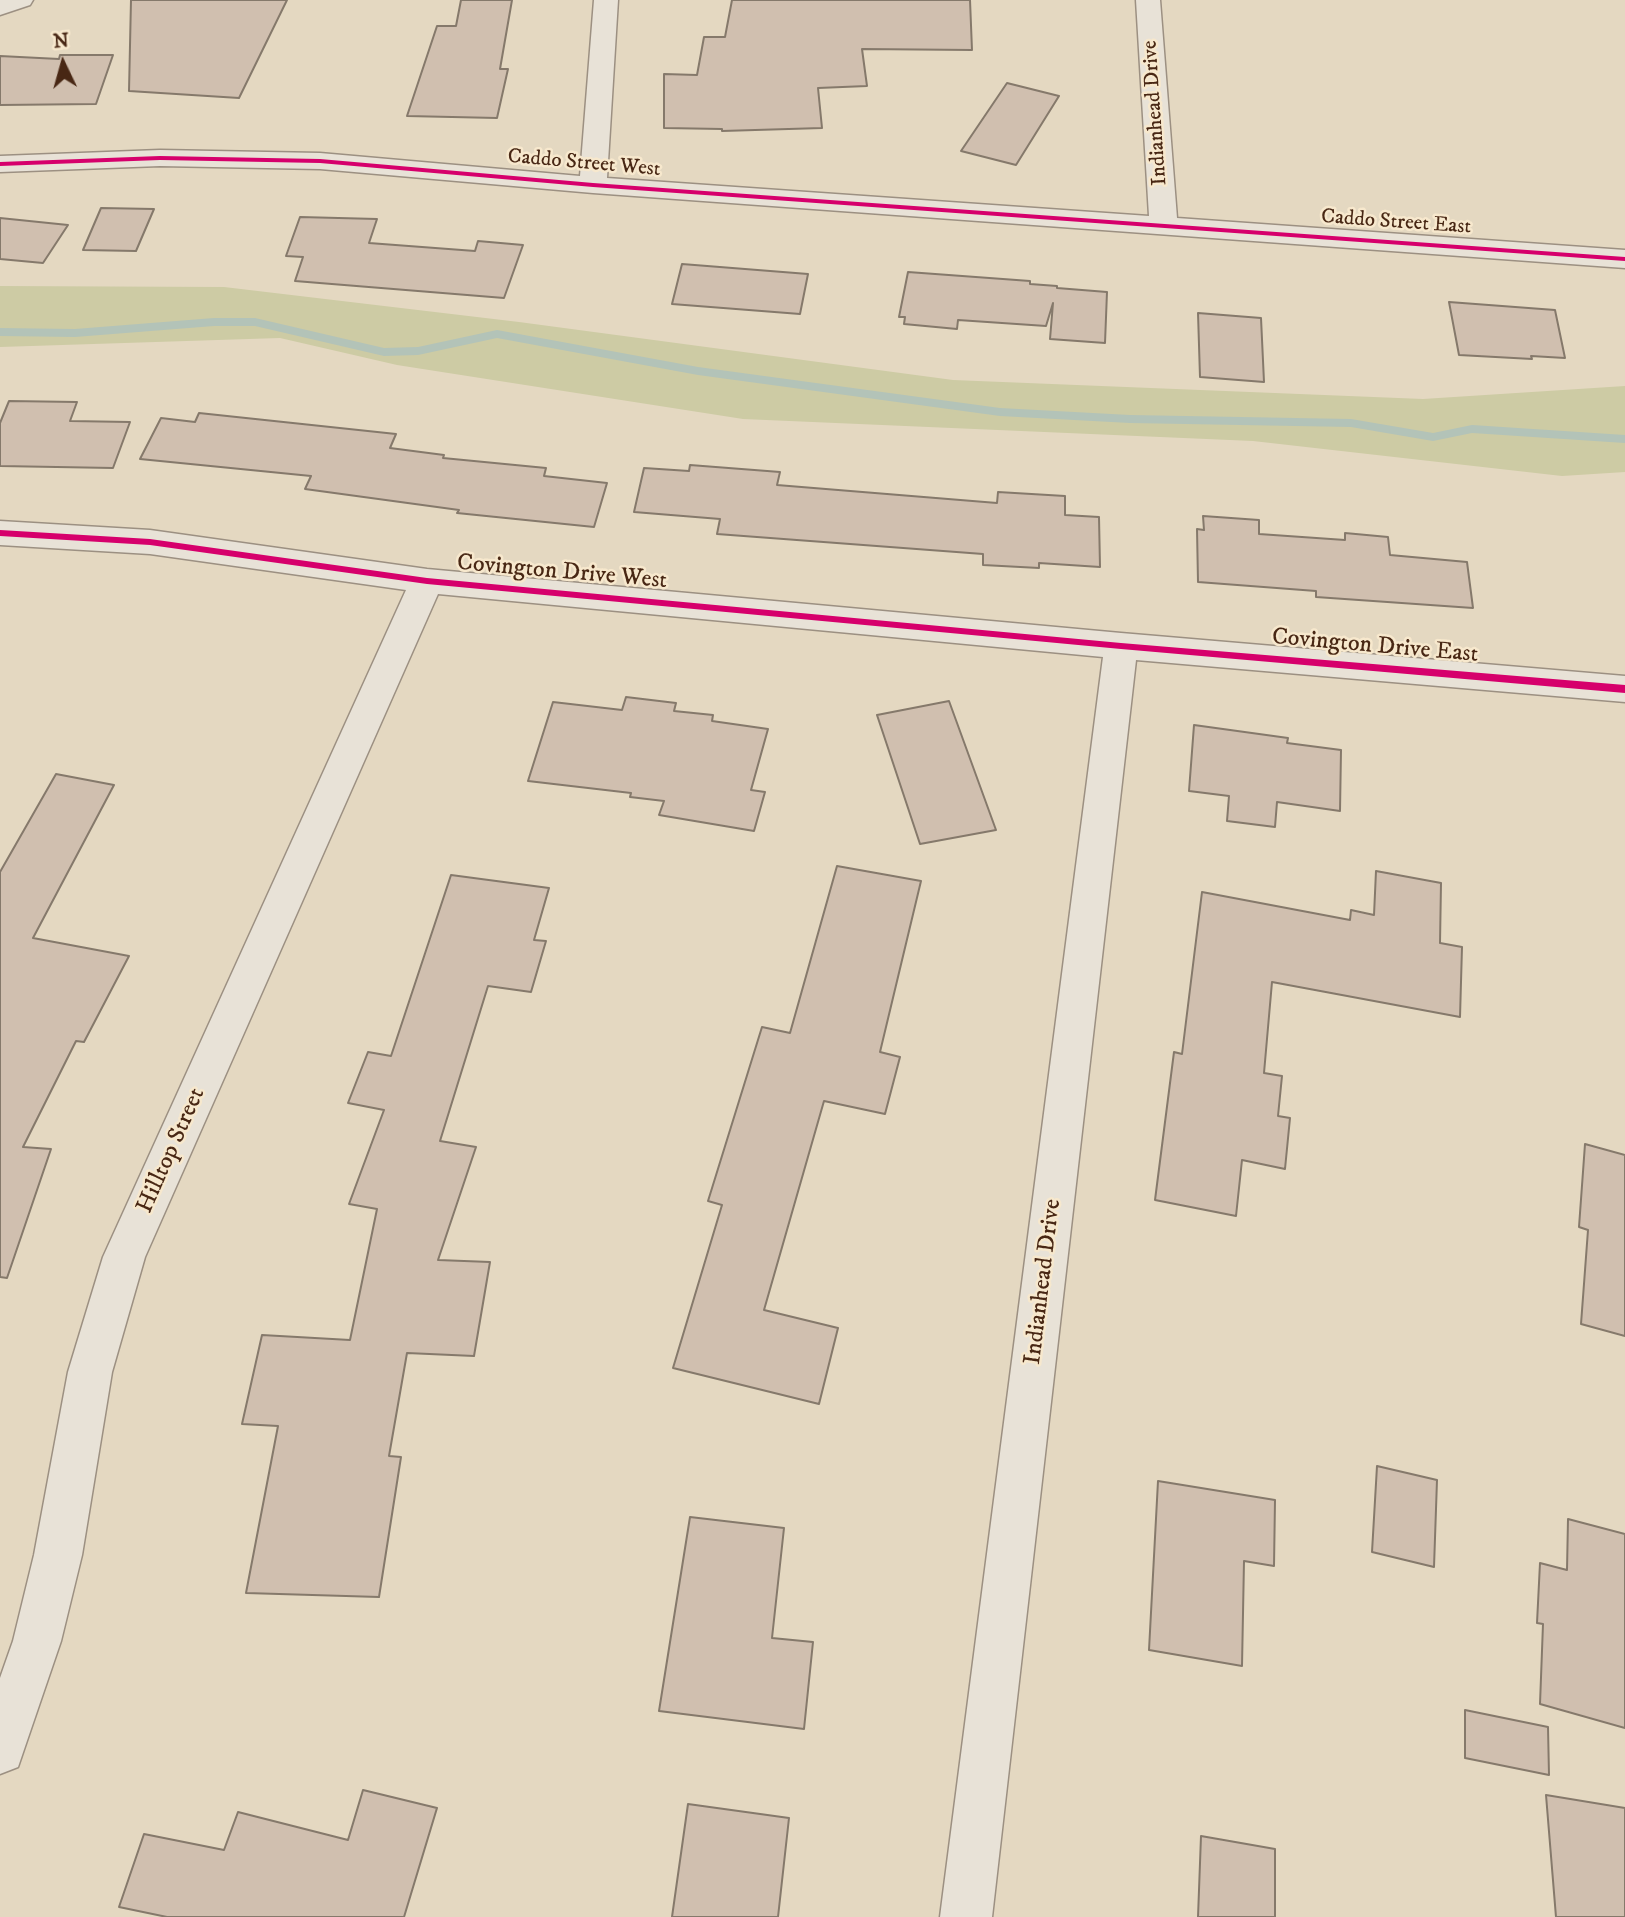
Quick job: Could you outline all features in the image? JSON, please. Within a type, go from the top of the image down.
[{"type":"street","points":[[0,8],[21,0]]},
{"type":"street","points":[[593,185],[606,0]]},
{"type":"street","name":"Indianhead Drive","points":[[1148,0],[1164,226]]},
{"type":"street","name":"Caddo Street West","points":[[0,164],[160,158],[320,161],[593,185],[1164,226]]},
{"type":"street","name":"Caddo Street East","points":[[1164,226],[1625,259]]},
{"type":"street","name":"Covington Drive West","points":[[0,533],[150,542],[428,581],[1121,646]]},
{"type":"street","name":"Hilltop Street","points":[[0,1749],[40,1628],[70,1495],[90,1372],[124,1257],[428,581]]},
{"type":"street","name":"Indianhead Drive","points":[[967,1917],[1121,646]]},
{"type":"street","name":"Covington Drive East","points":[[1121,646],[1625,689]]},
{"type":"shaded area","points":[[0,286],[224,287],[519,322],[953,380],[1423,399],[1625,386],[1625,472],[1562,476],[1253,441],[743,419],[397,365],[280,338],[0,347]]},
{"type":"building","points":[[131,0],[287,0],[239,98],[129,91]]},
{"type":"building","points":[[461,0],[512,0],[500,69],[508,69],[497,118],[407,116],[437,26],[456,26]]},
{"type":"building","points":[[732,0],[970,0],[972,50],[862,49],[867,86],[818,88],[822,128],[722,131],[664,128],[664,74],[697,75],[704,37],[725,37]]},
{"type":"building","points":[[60,55],[113,55],[96,104],[0,105],[0,56],[59,59]]},
{"type":"building","points":[[1007,83],[1059,96],[1016,165],[961,151]]},
{"type":"building","points":[[101,208],[154,209],[136,251],[83,250]]},
{"type":"building","points":[[300,217],[377,219],[369,243],[475,251],[478,241],[523,245],[504,298],[295,281],[303,257],[286,256]]},
{"type":"building","points":[[0,218],[68,225],[43,263],[0,259]]},
{"type":"building","points":[[682,264],[808,274],[800,314],[672,304]]},
{"type":"building","points":[[908,272],[1030,281],[1030,284],[1057,288],[1107,292],[1105,343],[1050,339],[1053,303],[1046,326],[958,320],[957,329],[904,324],[905,317],[899,317]]},
{"type":"building","points":[[1449,302],[1555,310],[1565,358],[1459,355]]},
{"type":"building","points":[[1198,313],[1261,318],[1264,382],[1200,377]]},
{"type":"building","points":[[9,401],[77,402],[70,421],[130,422],[113,468],[0,466],[0,423]]},
{"type":"building","points":[[199,413],[396,434],[390,448],[444,455],[443,458],[546,468],[544,476],[607,483],[594,527],[457,513],[459,510],[305,489],[311,476],[140,459],[161,418],[195,422]]},
{"type":"building","points":[[690,465],[780,472],[777,485],[997,503],[998,492],[1065,496],[1065,515],[1099,517],[1100,567],[1039,563],[1039,568],[983,565],[983,554],[717,534],[720,519],[634,512],[644,468],[689,471]]},
{"type":"building","points":[[1203,516],[1259,520],[1259,534],[1345,540],[1345,533],[1388,537],[1390,555],[1467,562],[1473,608],[1316,597],[1316,591],[1198,582],[1197,529],[1204,530]]},
{"type":"building","points":[[626,697],[676,703],[674,711],[713,715],[712,721],[768,729],[751,790],[765,792],[754,831],[659,815],[664,801],[630,797],[631,793],[528,781],[553,702],[622,710]]},
{"type":"building","points":[[949,701],[996,830],[920,844],[877,715]]},
{"type":"building","points":[[1194,725],[1288,738],[1287,743],[1341,750],[1340,811],[1277,802],[1275,827],[1227,821],[1229,796],[1189,791]]},
{"type":"building","points":[[56,774],[114,785],[33,938],[129,956],[84,1042],[76,1041],[23,1147],[51,1149],[7,1278],[0,1277],[0,872]]},
{"type":"building","points":[[837,866],[921,881],[880,1052],[900,1057],[885,1114],[824,1101],[764,1310],[838,1328],[819,1404],[673,1368],[722,1205],[708,1201],[762,1027],[790,1033]]},
{"type":"building","points":[[1376,871],[1441,883],[1440,943],[1462,947],[1460,1017],[1272,982],[1264,1073],[1282,1076],[1278,1116],[1290,1118],[1285,1169],[1242,1160],[1236,1216],[1155,1200],[1174,1052],[1182,1054],[1202,892],[1350,920],[1351,910],[1374,915]]},
{"type":"building","points":[[451,875],[549,888],[534,940],[546,941],[531,992],[488,986],[440,1141],[476,1147],[438,1260],[490,1262],[474,1356],[407,1353],[389,1456],[401,1457],[379,1597],[246,1593],[278,1426],[242,1424],[262,1335],[350,1340],[377,1209],[349,1204],[384,1110],[348,1103],[368,1052],[391,1056]]},
{"type":"building","points":[[1585,1144],[1625,1155],[1625,1336],[1581,1324],[1588,1230],[1579,1227]]},
{"type":"building","points":[[1377,1466],[1437,1480],[1434,1567],[1372,1552]]},
{"type":"building","points":[[1158,1481],[1275,1500],[1274,1566],[1244,1561],[1242,1666],[1149,1650]]},
{"type":"building","points":[[690,1517],[784,1528],[772,1638],[813,1642],[804,1729],[659,1711]]},
{"type":"building","points":[[1568,1519],[1625,1534],[1625,1728],[1540,1704],[1543,1624],[1537,1623],[1540,1563],[1567,1570]]},
{"type":"building","points":[[1465,1710],[1548,1727],[1549,1775],[1465,1758]]},
{"type":"building","points":[[363,1790],[437,1808],[404,1917],[167,1917],[119,1907],[144,1834],[224,1850],[238,1812],[348,1840]]},
{"type":"building","points":[[1546,1795],[1625,1808],[1625,1917],[1556,1917]]},
{"type":"building","points":[[688,1804],[789,1818],[778,1917],[672,1917]]},
{"type":"building","points":[[1201,1836],[1275,1849],[1275,1917],[1198,1917]]},
{"type":"waterway","points":[[0,332],[75,333],[214,322],[255,322],[384,352],[418,351],[497,334],[698,371],[1000,412],[1130,419],[1351,423],[1433,437],[1472,429],[1625,439]]},
{"type":"cycle path","points":[[0,164],[160,158],[320,161],[593,185],[1625,259]]},
{"type":"cycle path","points":[[0,533],[150,542],[427,581],[1121,646],[1625,689]]}]
